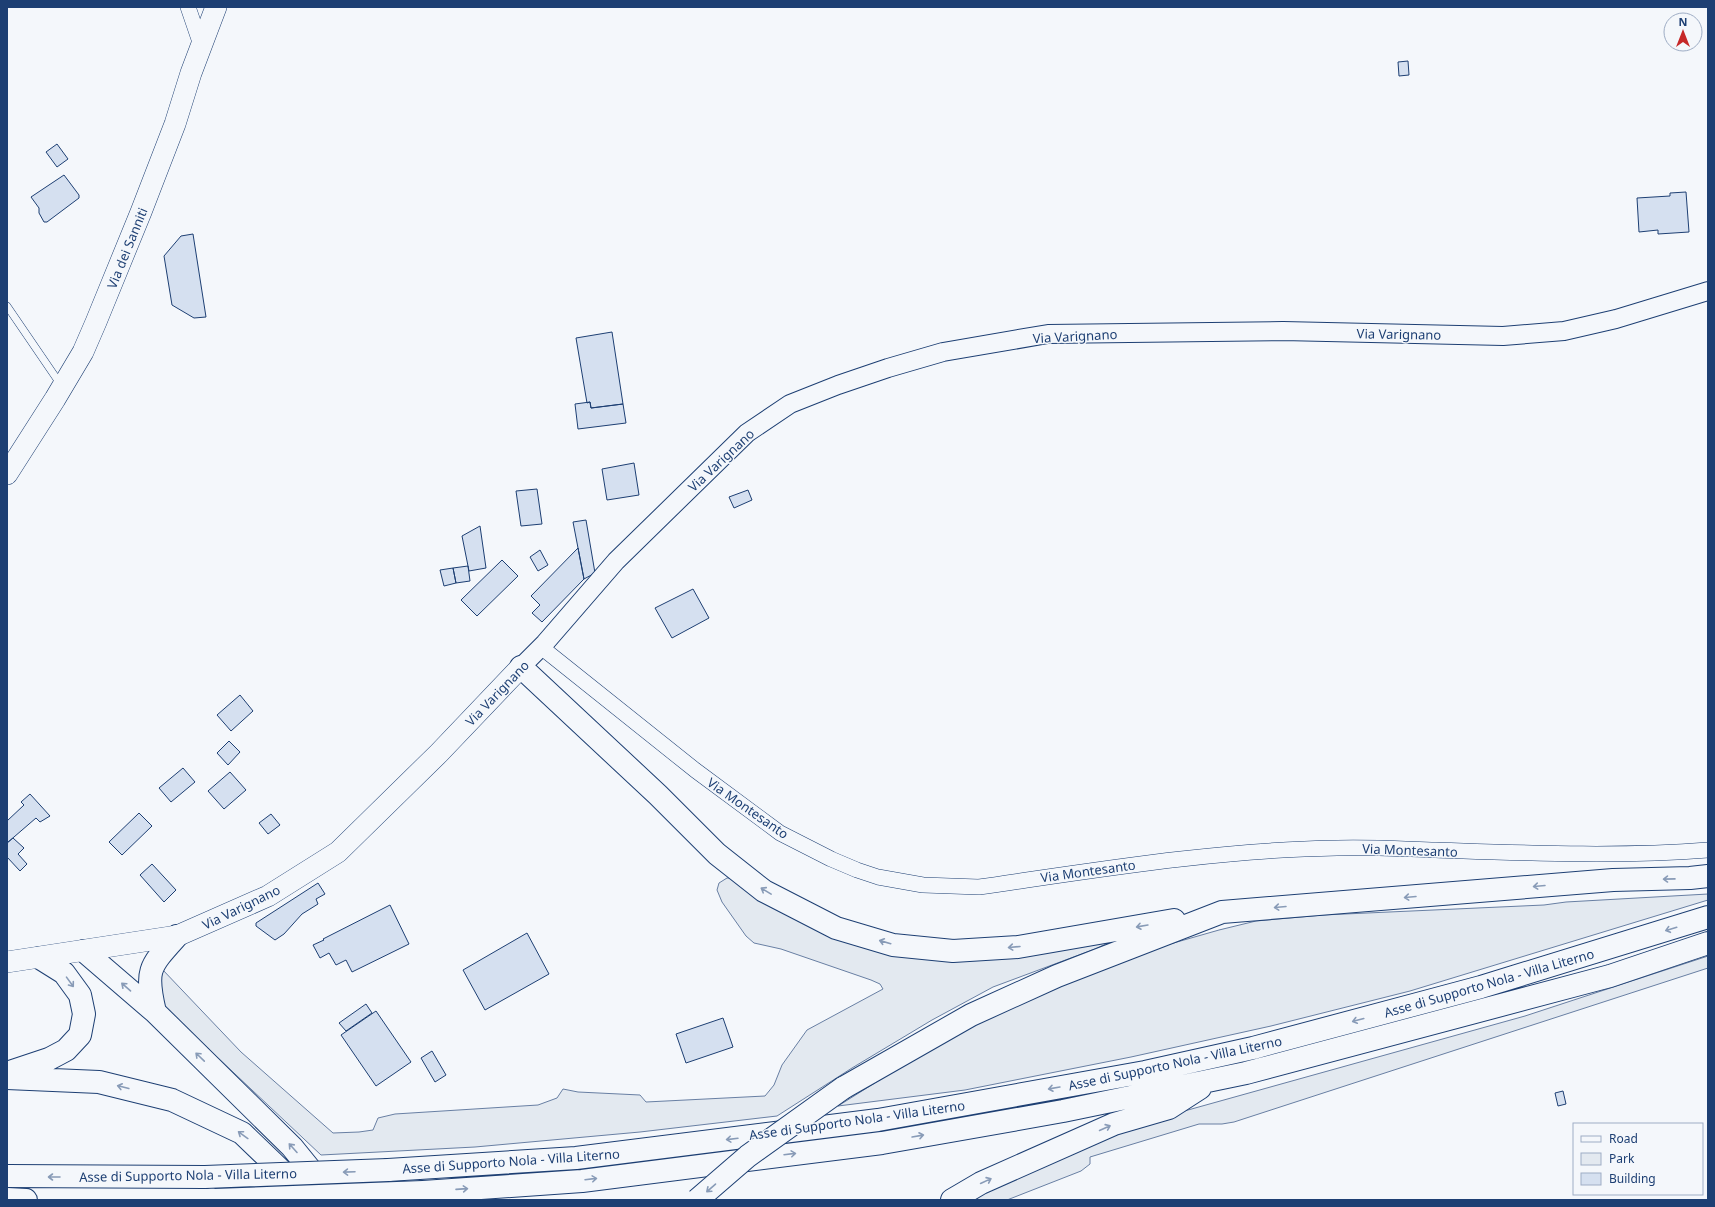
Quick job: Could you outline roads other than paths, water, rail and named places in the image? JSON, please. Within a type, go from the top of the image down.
[{"type":"highway","points":[[521,667],[658,795],[716,854],[764,891],[836,928],[893,945],[953,951],[1018,947],[1222,912],[1613,880],[1690,878],[1708,876]]},
{"type":"highway","points":[[697,1200],[748,1156],[843,1088],[971,1015],[1057,976],[1222,912]]},
{"type":"highway","name":"Asse di Supporto Nola - Villa Literno","points":[[7,1176],[205,1177],[388,1170],[576,1158],[878,1120],[1145,1072],[1253,1048],[1481,988],[1708,917]]},
{"type":"highway","points":[[155,1012],[149,980],[151,970],[157,958],[177,936]]},
{"type":"highway","name":"Asse di Supporto Nola - Villa Literno","points":[[215,1200],[423,1192],[582,1180],[882,1142],[1063,1111],[1246,1073],[1610,976],[1708,943]]},
{"type":"highway","points":[[84,951],[155,1012],[292,1147],[335,1200]]},
{"type":"highway","points":[[7,1073],[48,1059],[66,1050],[80,1035],[84,1014],[80,995],[64,973],[40,958]]},
{"type":"highway","points":[[7,1078],[99,1082],[172,1100],[242,1133],[312,1200]]},
{"type":"highway","points":[[952,1200],[981,1183],[1114,1124],[1169,1108],[1212,1081]]},
{"type":"highway","points":[[394,1200],[423,1192]]},
{"type":"highway","points":[[7,1199],[26,1200]]},
{"type":"main road","name":"Via dei Sanniti","points":[[7,474],[23,451],[83,352],[94,328],[141,212],[216,7]]},
{"type":"main road","name":"Via Varignano","points":[[7,962],[177,936],[268,896],[338,852],[439,753],[521,667]]},
{"type":"street","points":[[188,7],[202,44]]},
{"type":"street","name":"Via Varignano","points":[[521,667],[541,647],[616,561],[747,433],[790,404],[838,385],[888,368],[943,352],[1048,334],[1282,331],[1503,336],[1564,331],[1616,319],[1708,291]]},
{"type":"street","name":"Via Montesanto","points":[[541,647],[694,770],[780,833],[857,870],[901,882],[951,887],[979,887],[1155,862],[1272,850],[1339,848],[1576,854],[1666,853],[1708,850]]},
{"type":"lane","points":[[7,306],[62,387]]}]
